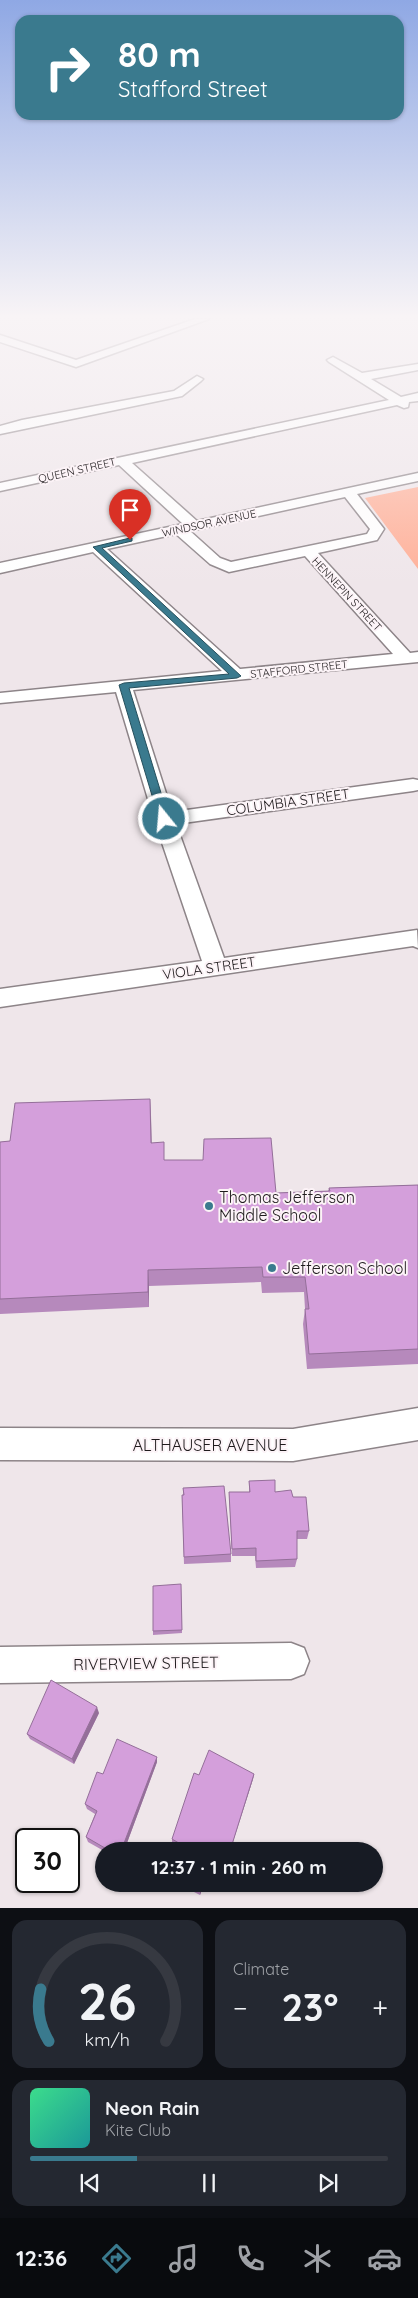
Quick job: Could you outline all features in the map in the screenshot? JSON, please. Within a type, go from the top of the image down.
[{"type":"street","points":[[0,430],[105,408]]},
{"type":"street","name":"QUEEN STREET","points":[[0,487],[366,408]]},
{"type":"street","points":[[121,460],[194,526]]},
{"type":"street","name":"WINDSOR AVENUE","points":[[1,566],[418,477]]},
{"type":"street","name":"HENNEPIN STREET","points":[[308,552],[372,537],[377,529],[348,493]]},
{"type":"street","points":[[179,529],[215,561],[229,567],[308,552]]},
{"type":"street","points":[[96,547],[237,676]]},
{"type":"street","name":"HENNEPIN STREET","points":[[308,552],[412,658]]},
{"type":"street","name":"STAFFORD STREET","points":[[0,698],[412,658]]},
{"type":"street","points":[[124,685],[164,819],[216,967]]},
{"type":"street","name":"COLUMBIA STREET","points":[[164,819],[413,785]]},
{"type":"street","name":"VIOLA STREET","points":[[0,998],[417,939]]},
{"type":"street","name":"ALTHAUSER AVENUE","points":[[0,1444],[293,1445],[418,1424]]},
{"type":"street","name":"RIVERVIEW STREET","points":[[0,1665],[291,1661]]},
{"type":"shaded area","points":[[418,487],[418,569],[365,498]]},
{"type":"building","points":[[150,1099],[151,1143],[164,1142],[164,1160],[203,1160],[204,1139],[271,1138],[276,1193],[330,1191],[329,1188],[418,1185],[418,1349],[309,1354],[305,1309],[309,1309],[305,1277],[263,1277],[262,1267],[148,1270],[148,1292],[0,1299],[0,1142],[10,1141],[15,1103]]},
{"type":"building","points":[[275,1480],[275,1492],[291,1490],[293,1497],[306,1497],[309,1531],[297,1531],[297,1559],[256,1561],[256,1548],[232,1549],[229,1492],[250,1492],[249,1481]]},
{"type":"building","points":[[224,1486],[231,1554],[184,1557],[183,1488]]},
{"type":"building","points":[[181,1584],[182,1630],[153,1631],[153,1586]]},
{"type":"building","points":[[51,1680],[97,1707],[72,1759],[27,1734]]},
{"type":"building","points":[[117,1739],[157,1757],[124,1842],[95,1842],[86,1837],[97,1811],[85,1804],[97,1772],[103,1774]]},
{"type":"building","points":[[209,1750],[254,1774],[233,1842],[177,1842],[172,1839],[194,1773],[199,1775]]},
{"type":"place","name":"Thomas Jefferson Middle School","points":[[209,1206]]},
{"type":"place","name":"Jefferson School","points":[[272,1268]]},
{"type":"route","points":[[130,540],[96,547],[237,676],[124,685],[164,819]]}]
